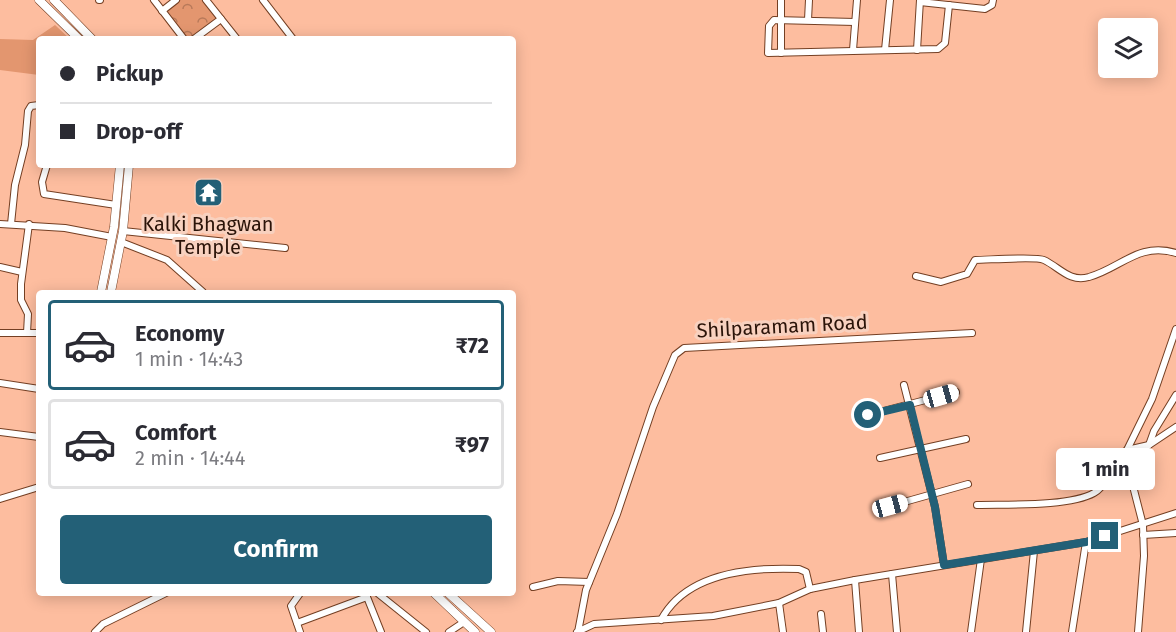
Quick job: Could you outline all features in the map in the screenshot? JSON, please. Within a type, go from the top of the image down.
[{"type":"main road","points":[[39,0],[77,36]]},
{"type":"main road","points":[[54,0],[89,36]]},
{"type":"main road","points":[[101,290],[112,237],[120,168]]},
{"type":"main road","points":[[111,290],[123,231],[129,168]]},
{"type":"main road","points":[[437,596],[475,632]]},
{"type":"main road","points":[[451,596],[491,632]]},
{"type":"street","points":[[154,0],[182,36]]},
{"type":"street","points":[[162,11],[177,0]]},
{"type":"street","points":[[206,0],[235,36]]},
{"type":"street","points":[[263,0],[291,36]]},
{"type":"street","points":[[781,0],[781,53]]},
{"type":"street","points":[[808,20],[809,0]]},
{"type":"street","points":[[853,50],[857,0]]},
{"type":"street","points":[[885,50],[890,0]]},
{"type":"street","points":[[917,50],[920,1],[985,9],[993,5],[993,0]]},
{"type":"street","points":[[855,22],[774,20],[769,26],[768,52],[917,50],[943,47],[949,5]]},
{"type":"street","points":[[198,36],[221,19]]},
{"type":"street","points":[[11,224],[15,185],[26,146],[28,111],[30,106],[36,105]]},
{"type":"street","points":[[46,168],[42,182],[44,194],[116,205]]},
{"type":"street","points":[[0,224],[29,224],[112,237]]},
{"type":"street","points":[[27,333],[28,314],[21,294],[29,224]]},
{"type":"street","points":[[123,231],[285,248]]},
{"type":"street","points":[[121,242],[167,260],[201,290]]},
{"type":"street","points":[[916,276],[941,282],[967,274],[975,260],[1032,258],[1043,259],[1071,278],[1089,278],[1137,253],[1166,250],[1176,253]]},
{"type":"street","points":[[0,267],[22,272]]},
{"type":"street","points":[[1138,632],[1143,525],[1126,459],[1127,450],[1173,350],[1176,329]]},
{"type":"street","points":[[0,333],[36,333]]},
{"type":"street","name":"Shilparamam Road","points":[[577,632],[580,610],[589,582],[667,371],[675,355],[684,348],[972,333]]},
{"type":"street","points":[[0,383],[36,389]]},
{"type":"street","points":[[904,385],[932,495],[944,565]]},
{"type":"street","points":[[868,415],[956,392]]},
{"type":"street","points":[[1149,445],[1154,431],[1176,395]]},
{"type":"street","points":[[1127,450],[1149,445],[1176,427]]},
{"type":"street","points":[[0,432],[36,437]]},
{"type":"street","points":[[880,458],[966,439]]},
{"type":"street","points":[[977,505],[1042,502],[1086,496],[1098,490],[1114,466],[1126,459]]},
{"type":"street","points":[[890,506],[968,484]]},
{"type":"street","points":[[0,499],[36,488]]},
{"type":"street","points":[[577,632],[661,620],[713,616],[779,603],[810,589],[855,580],[1086,542],[1176,513]]},
{"type":"street","points":[[1143,535],[1176,533]]},
{"type":"street","points":[[1072,632],[1086,542]]},
{"type":"street","points":[[1026,632],[1034,551]]},
{"type":"street","points":[[971,632],[981,559]]},
{"type":"street","points":[[661,620],[677,597],[724,574],[799,568],[806,572],[810,589]]},
{"type":"street","points":[[892,574],[897,632]]},
{"type":"street","points":[[533,587],[558,580],[589,582]]},
{"type":"street","points":[[855,580],[859,632]]},
{"type":"street","points":[[151,596],[151,602]]},
{"type":"street","points":[[95,632],[103,624],[161,596]]},
{"type":"street","points":[[298,596],[291,606],[300,632]]},
{"type":"street","points":[[297,623],[364,596]]},
{"type":"street","points":[[366,596],[381,632]]},
{"type":"street","points":[[381,596],[426,632]]},
{"type":"street","points":[[779,603],[783,632]]},
{"type":"street","points":[[821,614],[823,632]]},
{"type":"street","points":[[449,632],[464,622]]},
{"type":"green space","points":[[180,0],[203,0],[217,18],[192,36],[186,36],[166,10]]},
{"type":"green space","points":[[55,25],[67,36],[39,36]]},
{"type":"green space","points":[[36,38],[36,75],[0,70],[0,39],[33,40]]},
{"type":"place","name":"Kalki Bhagwan Temple","points":[[208,193]]},
{"type":"route","points":[[868,415],[910,405],[935,507],[944,565],[1086,542],[1105,536]]}]
